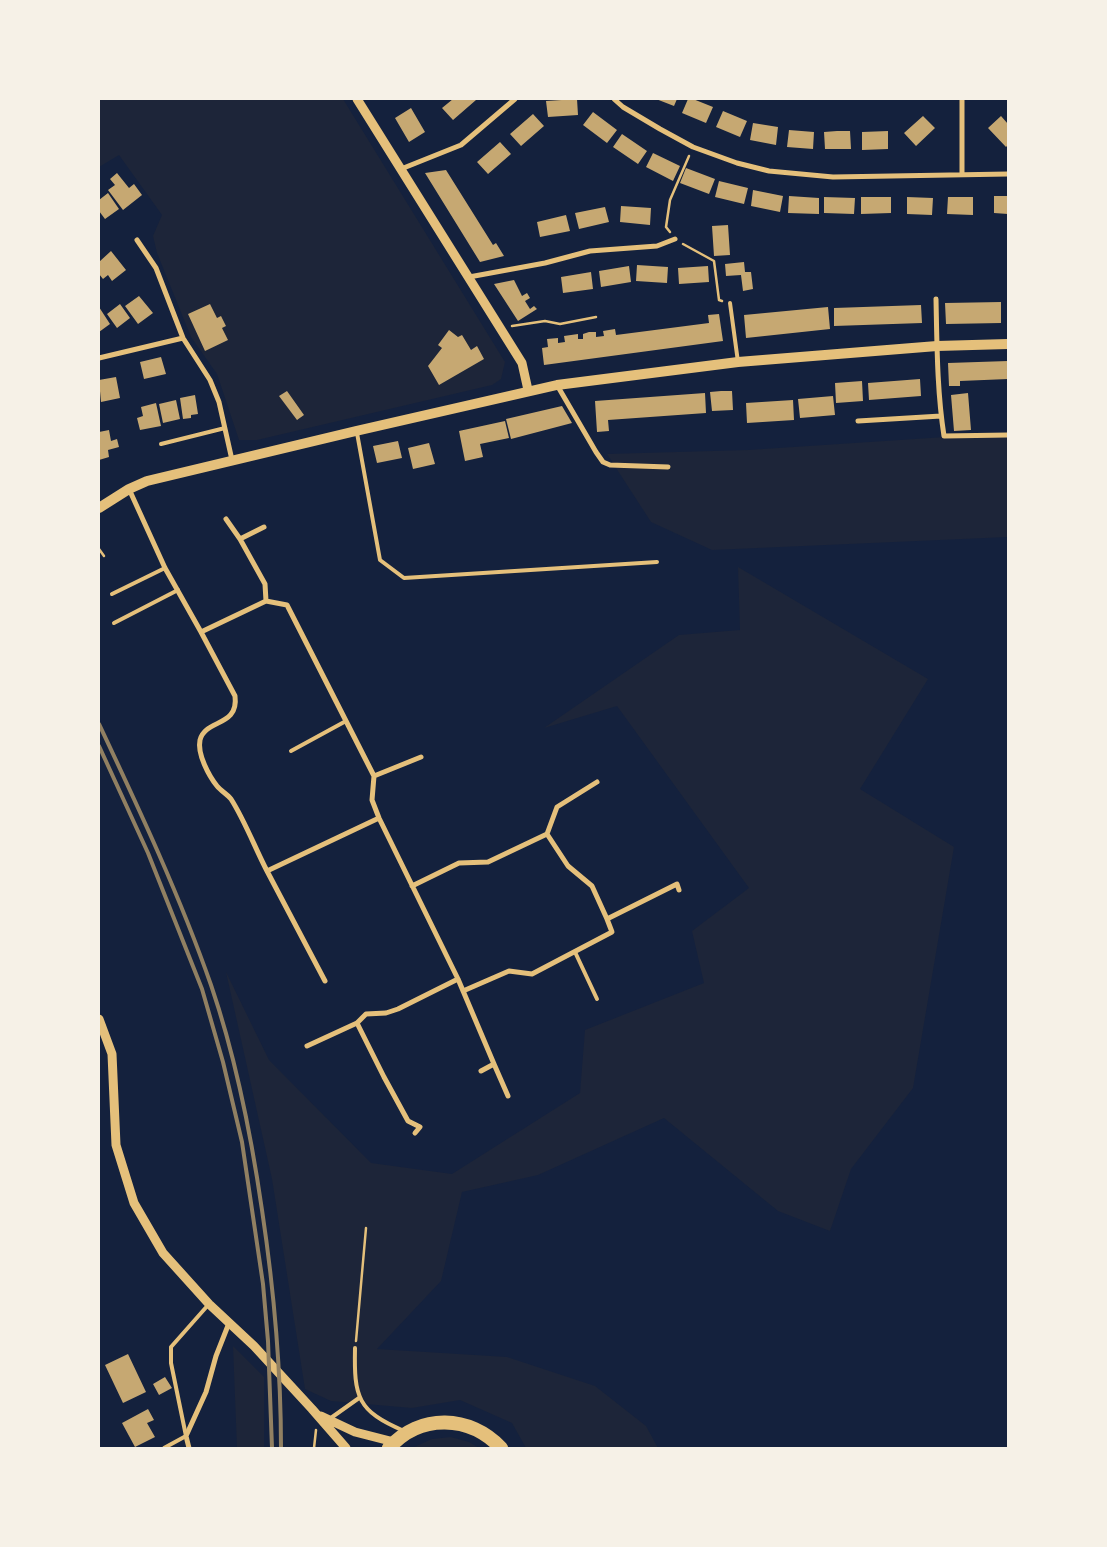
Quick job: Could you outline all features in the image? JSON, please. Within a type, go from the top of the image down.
[{"type":"highway","points":[[392,1445],[407,1432],[424,1425],[441,1422],[460,1423],[477,1429],[501,1448]]},
{"type":"main road","points":[[99,508],[129,489],[147,481],[528,390],[738,362],[937,346],[1008,344]]},
{"type":"street","points":[[357,99],[522,363],[528,390]]},
{"type":"street","points":[[401,169],[461,145],[515,99]]},
{"type":"street","points":[[614,99],[660,129],[693,147],[737,163],[769,171],[833,178],[1008,174]]},
{"type":"street","points":[[962,99],[962,174]]},
{"type":"street","points":[[469,278],[545,263],[590,251],[657,246],[675,239]]},
{"type":"street","points":[[137,240],[156,268],[184,338],[210,380],[219,402],[232,460]]},
{"type":"street","points":[[936,299],[941,416],[944,436],[1008,435]]},
{"type":"street","points":[[99,358],[184,338]]},
{"type":"street","points":[[557,385],[603,462],[617,465],[668,467]]},
{"type":"street","points":[[858,421],[941,416]]},
{"type":"street","points":[[129,489],[165,568],[235,696],[236,703],[229,717],[204,732],[200,739],[199,748],[203,760],[213,781],[230,798],[325,981]]},
{"type":"street","points":[[226,518],[265,584],[266,601]]},
{"type":"street","points":[[240,539],[264,527]]},
{"type":"street","points":[[201,632],[266,601],[287,605],[374,776],[372,800],[379,818],[458,979],[508,1096]]},
{"type":"street","points":[[374,776],[421,757]]},
{"type":"street","points":[[412,886],[459,863],[488,862],[547,834],[557,806],[597,782]]},
{"type":"street","points":[[267,871],[379,818]]},
{"type":"street","points":[[463,991],[509,971],[532,974],[612,932],[592,886],[568,866],[547,834]]},
{"type":"street","points":[[607,919],[676,884],[679,890]]},
{"type":"street","points":[[307,1046],[357,1023],[366,1014],[386,1013],[398,1009],[458,979]]},
{"type":"street","points":[[99,1019],[112,1054],[116,1145],[134,1203],[163,1253],[208,1304],[254,1346],[315,1411],[346,1448]]},
{"type":"street","points":[[357,1023],[408,1121],[420,1126],[415,1133]]},
{"type":"street","points":[[481,1071],[494,1064]]},
{"type":"street","points":[[189,1448],[186,1436],[206,1392],[216,1356],[229,1323]]},
{"type":"street","points":[[315,1411],[328,1420],[355,1432],[392,1445]]},
{"type":"lane","points":[[730,304],[738,362]]},
{"type":"lane","points":[[161,444],[225,428]]},
{"type":"lane","points":[[356,431],[380,560],[404,578],[657,562]]},
{"type":"lane","points":[[112,594],[165,568]]},
{"type":"lane","points":[[114,623],[178,590]]},
{"type":"lane","points":[[291,751],[346,721]]},
{"type":"lane","points":[[575,952],[597,999]]},
{"type":"lane","points":[[164,1448],[186,1436],[171,1363],[171,1347],[208,1304]]},
{"type":"lane","points":[[355,1348],[354,1379],[359,1398],[366,1409],[375,1417],[407,1432]]},
{"type":"lane","points":[[328,1420],[359,1398]]},
{"type":"path","points":[[693,147],[670,200],[666,227],[675,239],[714,261],[719,300],[730,304]]},
{"type":"path","points":[[501,328],[545,321],[560,324],[596,317]]},
{"type":"path","points":[[99,548],[104,556]]},
{"type":"path","points":[[355,1348],[366,1228]]},
{"type":"shaded area","points":[[99,99],[343,99],[505,362],[501,379],[492,385],[257,440],[239,440],[217,374],[191,337],[157,253],[153,236],[162,215],[119,155],[99,167]]},
{"type":"shaded area","points":[[976,435],[1008,438],[1008,537],[712,550],[651,522],[607,454],[748,450]]},
{"type":"shaded area","points":[[738,567],[928,679],[860,789],[954,847],[913,1088],[851,1169],[830,1231],[778,1211],[664,1118],[538,1175],[462,1192],[441,1281],[377,1349],[507,1357],[595,1386],[646,1426],[658,1448],[526,1448],[512,1423],[460,1400],[412,1408],[331,1401],[305,1389],[272,1179],[226,972],[269,1060],[371,1163],[452,1174],[580,1093],[585,1030],[704,983],[692,931],[749,888],[617,706],[544,728],[679,635],[740,630]]},
{"type":"shaded area","points":[[233,1346],[264,1377],[264,1448],[237,1448]]},
{"type":"shaded area","points":[[451,1437],[469,1442],[479,1448],[412,1448],[432,1439]]},
{"type":"building","points":[[453,99],[476,100],[453,120],[442,108]]},
{"type":"building","points":[[577,99],[578,115],[548,117],[546,101]]},
{"type":"building","points":[[656,99],[677,99],[674,106]]},
{"type":"building","points":[[688,99],[693,99],[713,107],[706,123],[682,113]]},
{"type":"building","points":[[411,108],[425,132],[409,142],[395,118]]},
{"type":"building","points":[[723,111],[747,121],[740,137],[716,127]]},
{"type":"building","points":[[593,112],[617,130],[607,143],[583,125]]},
{"type":"building","points":[[533,114],[544,126],[521,146],[510,134]]},
{"type":"building","points":[[923,116],[935,128],[916,146],[904,133]]},
{"type":"building","points":[[1001,116],[1008,124],[1008,145],[1006,147],[988,128]]},
{"type":"building","points":[[753,123],[778,127],[776,145],[750,140]]},
{"type":"building","points":[[789,130],[814,132],[813,149],[787,147]]},
{"type":"building","points":[[850,131],[851,149],[825,149],[824,132]]},
{"type":"building","points":[[888,131],[888,149],[862,150],[862,132]]},
{"type":"building","points":[[622,134],[647,151],[638,164],[613,147]]},
{"type":"building","points":[[500,142],[511,154],[488,174],[477,162]]},
{"type":"building","points":[[653,153],[680,166],[673,181],[646,167]]},
{"type":"building","points":[[686,168],[715,179],[709,194],[680,183]]},
{"type":"building","points":[[446,170],[493,245],[496,243],[504,256],[480,262],[425,173]]},
{"type":"building","points":[[117,173],[129,188],[134,184],[142,195],[123,210],[108,190],[115,185],[110,179]]},
{"type":"building","points":[[719,181],[748,188],[744,204],[715,197]]},
{"type":"building","points":[[753,190],[783,196],[780,212],[751,206]]},
{"type":"building","points":[[108,193],[119,209],[105,219],[99,211],[99,200]]},
{"type":"building","points":[[789,196],[819,198],[819,214],[788,213]]},
{"type":"building","points":[[994,196],[1008,196],[1008,214],[994,213]]},
{"type":"building","points":[[824,197],[855,198],[854,214],[824,213]]},
{"type":"building","points":[[861,197],[891,197],[891,213],[861,214]]},
{"type":"building","points":[[907,197],[933,198],[932,215],[907,214]]},
{"type":"building","points":[[948,197],[973,197],[973,215],[947,214]]},
{"type":"building","points":[[621,206],[651,208],[650,225],[620,222]]},
{"type":"building","points":[[605,207],[609,222],[579,229],[575,213]]},
{"type":"building","points":[[566,215],[570,231],[540,237],[537,222]]},
{"type":"building","points":[[728,225],[730,255],[714,256],[712,226]]},
{"type":"building","points":[[111,251],[126,270],[112,281],[108,275],[103,279],[99,274],[99,262]]},
{"type":"building","points":[[744,262],[745,272],[751,272],[753,289],[743,291],[741,275],[726,276],[725,264]]},
{"type":"building","points":[[637,265],[668,267],[667,283],[636,281]]},
{"type":"building","points":[[629,266],[631,282],[601,287],[599,271]]},
{"type":"building","points":[[708,266],[709,282],[679,284],[678,268]]},
{"type":"building","points":[[591,272],[593,289],[563,293],[561,277]]},
{"type":"building","points":[[514,280],[522,296],[527,293],[530,298],[525,301],[530,309],[534,306],[537,309],[518,321],[494,284]]},
{"type":"building","points":[[139,296],[153,313],[138,324],[125,306]]},
{"type":"building","points":[[1001,302],[1001,323],[946,324],[945,303]]},
{"type":"building","points":[[120,304],[130,318],[117,328],[107,314]]},
{"type":"building","points":[[210,304],[217,318],[221,316],[226,326],[222,328],[228,340],[205,351],[188,314]]},
{"type":"building","points":[[921,305],[922,323],[834,326],[834,308]]},
{"type":"building","points":[[99,307],[110,324],[99,332]]},
{"type":"building","points":[[828,307],[830,329],[746,338],[744,315]]},
{"type":"building","points":[[719,314],[723,341],[544,365],[542,348],[548,347],[547,339],[558,338],[558,343],[565,342],[564,336],[578,334],[578,339],[583,339],[583,334],[589,332],[596,332],[596,337],[604,336],[603,331],[615,329],[616,335],[709,323],[708,315]]},
{"type":"building","points":[[449,330],[458,337],[462,335],[471,350],[477,346],[484,359],[439,385],[428,366],[442,348],[438,345]]},
{"type":"building","points":[[161,357],[166,374],[144,379],[140,362]]},
{"type":"building","points":[[1008,361],[1008,379],[960,381],[960,386],[949,386],[948,363]]},
{"type":"building","points":[[116,377],[120,398],[101,402],[99,380]]},
{"type":"building","points":[[920,379],[921,396],[869,400],[868,383]]},
{"type":"building","points":[[862,381],[863,401],[836,403],[835,383]]},
{"type":"building","points":[[287,391],[304,415],[297,420],[279,396]]},
{"type":"building","points":[[732,391],[733,410],[712,411],[710,392]]},
{"type":"building","points":[[705,393],[706,413],[608,420],[609,431],[597,432],[595,401]]},
{"type":"building","points":[[968,393],[971,430],[954,431],[951,395]]},
{"type":"building","points":[[195,395],[198,414],[191,415],[191,418],[183,419],[180,398]]},
{"type":"building","points":[[833,396],[835,415],[800,418],[798,399]]},
{"type":"building","points":[[176,400],[180,419],[163,423],[159,404]]},
{"type":"building","points":[[793,400],[794,420],[747,423],[746,403]]},
{"type":"building","points":[[156,403],[161,426],[140,430],[137,418],[143,416],[141,407]]},
{"type":"building","points":[[562,406],[572,423],[511,439],[506,419]]},
{"type":"building","points":[[505,421],[509,438],[480,444],[483,457],[465,461],[459,431]]},
{"type":"building","points":[[109,430],[111,441],[117,439],[119,447],[108,450],[109,457],[99,460],[99,432]]},
{"type":"building","points":[[398,441],[402,458],[377,463],[373,446]]},
{"type":"building","points":[[429,443],[435,464],[413,469],[408,448]]},
{"type":"building","points":[[128,1354],[146,1392],[123,1403],[105,1365]]},
{"type":"building","points":[[165,1377],[172,1388],[159,1395],[153,1384]]},
{"type":"building","points":[[148,1409],[154,1420],[147,1423],[155,1437],[135,1447],[122,1423]]},
{"type":"railway","points":[[99,724],[144,820],[186,919],[211,985],[228,1040],[242,1096],[253,1153],[270,1270],[278,1359],[281,1448]]},
{"type":"railway","points":[[99,746],[148,853],[202,989],[223,1062],[242,1142],[263,1284],[268,1341],[272,1448]]}]
